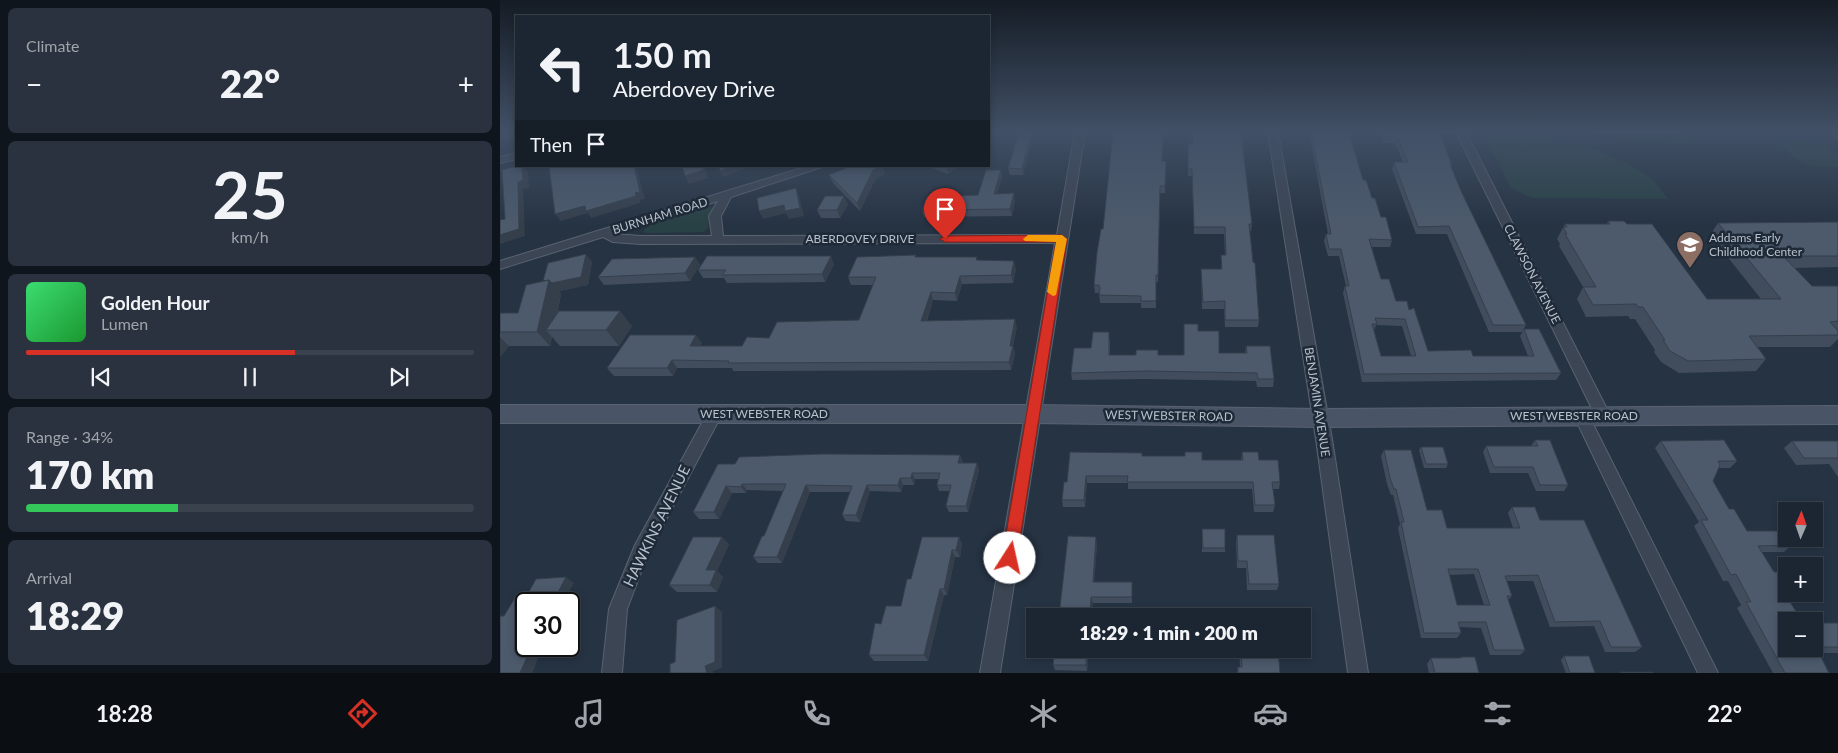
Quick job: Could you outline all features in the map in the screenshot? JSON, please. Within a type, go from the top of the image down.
[{"type":"street","points":[[990,673],[1075,163]]},
{"type":"street","name":"BENJAMIN AVENUE","points":[[1278,163],[1320,418],[1358,673]]},
{"type":"street","name":"CLAWSON AVENUE","points":[[1475,163],[1708,673]]},
{"type":"street","name":"BURNHAM ROAD","points":[[500,265],[817,167]]},
{"type":"street","points":[[718,240],[715,216],[727,195]]},
{"type":"street","name":"ABERDOVEY DRIVE","points":[[604,233],[612,238],[624,239],[1062,239]]},
{"type":"street","name":"WEST WEBSTER ROAD","points":[[500,414],[1033,414],[1320,418],[1838,415]]},
{"type":"street","name":"HAWKINS AVENUE","points":[[612,673],[618,609],[641,551],[714,414]]},
{"type":"green space","points":[[1499,163],[1627,163],[1654,181],[1668,199],[1532,198],[1511,188]]},
{"type":"green space","points":[[1805,163],[1838,163],[1838,167],[1819,167]]},
{"type":"green space","points":[[711,207],[713,210],[709,217],[708,228],[704,232],[647,233],[643,231],[649,225]]},
{"type":"building","points":[[1009,163],[1024,163],[1022,169],[1008,168]]},
{"type":"building","points":[[1110,163],[1166,163],[1165,186],[1160,186],[1156,301],[1141,301],[1141,296],[1099,295],[1099,285],[1094,285],[1097,252],[1101,229],[1103,229]]},
{"type":"building","points":[[1188,163],[1245,163],[1252,224],[1249,224],[1253,262],[1255,263],[1259,320],[1225,320],[1225,301],[1203,302],[1201,269],[1222,269],[1221,255],[1226,255],[1225,227],[1194,227],[1192,169],[1188,169]]},
{"type":"building","points":[[1317,163],[1358,163],[1363,180],[1366,180],[1372,198],[1375,198],[1381,217],[1386,217],[1392,240],[1369,239],[1381,279],[1389,279],[1396,301],[1407,301],[1409,310],[1414,308],[1428,351],[1471,350],[1473,356],[1534,356],[1524,329],[1539,329],[1561,373],[1364,374],[1345,286],[1349,286],[1341,249],[1329,249],[1326,234],[1331,234]],"holes":[[[1375,318],[1405,319],[1416,356],[1381,356],[1372,324],[1377,324]]]},
{"type":"building","points":[[1395,163],[1451,163],[1461,191],[1526,325],[1493,325],[1449,226],[1418,227]]},
{"type":"building","points":[[515,167],[522,167],[523,180],[518,182],[519,229],[500,235],[500,220],[505,219],[502,170]]},
{"type":"building","points":[[549,167],[634,167],[640,192],[635,193],[636,196],[586,211],[585,206],[555,214]]},
{"type":"building","points":[[682,167],[702,167],[704,170],[685,176]]},
{"type":"building","points":[[719,167],[730,167],[720,171]]},
{"type":"building","points":[[849,167],[880,167],[873,170],[857,203],[829,175]]},
{"type":"building","points":[[986,170],[1001,170],[994,194],[1014,193],[1010,209],[922,210],[927,197],[978,195]]},
{"type":"building","points":[[796,188],[800,208],[785,211],[784,205],[759,211],[757,198]]},
{"type":"building","points":[[825,196],[844,196],[837,210],[817,210]]},
{"type":"building","points":[[1608,221],[1624,221],[1627,224],[1652,224],[1707,299],[1781,299],[1718,223],[1838,222],[1838,256],[1783,256],[1812,286],[1838,286],[1838,321],[1830,322],[1838,331],[1838,335],[1749,336],[1766,359],[1688,361],[1670,351],[1643,307],[1638,307],[1636,304],[1593,305],[1583,287],[1596,287],[1565,234],[1567,234],[1563,227],[1567,227],[1565,224],[1610,224]]},
{"type":"building","points":[[586,254],[581,277],[552,283],[549,280],[543,281],[548,263]]},
{"type":"building","points":[[916,255],[915,257],[977,257],[976,260],[1014,261],[1011,275],[960,276],[955,293],[931,292],[921,321],[1015,319],[1010,346],[1013,346],[1009,362],[728,363],[729,361],[672,360],[667,368],[607,368],[630,335],[696,335],[690,346],[742,346],[747,337],[769,338],[777,322],[859,320],[876,277],[848,277],[857,257]]},
{"type":"building","points":[[707,256],[831,256],[822,274],[722,275],[726,270],[698,270]]},
{"type":"building","points":[[695,257],[685,273],[598,277],[612,259]]},
{"type":"building","points":[[549,280],[537,332],[500,332],[500,313],[518,313],[526,285]]},
{"type":"building","points":[[559,311],[620,311],[606,330],[546,330]]},
{"type":"building","points":[[1184,324],[1198,324],[1198,331],[1219,331],[1219,353],[1247,353],[1246,346],[1270,346],[1274,379],[1258,379],[1257,373],[1145,371],[1071,373],[1074,348],[1091,348],[1093,332],[1109,332],[1109,355],[1136,355],[1136,350],[1158,350],[1158,355],[1184,355]]},
{"type":"building","points":[[1535,440],[1550,440],[1568,485],[1540,485],[1533,467],[1494,467],[1486,446],[1538,446]]},
{"type":"building","points":[[1724,440],[1737,461],[1718,461],[1720,465],[1713,481],[1729,509],[1734,509],[1747,531],[1778,531],[1778,545],[1758,546],[1774,572],[1778,572],[1778,602],[1790,602],[1796,612],[1778,612],[1778,657],[1821,657],[1829,673],[1785,673],[1746,602],[1751,602],[1736,574],[1731,575],[1701,520],[1708,520],[1661,441]]},
{"type":"building","points":[[1792,441],[1838,441],[1838,458],[1804,458]]},
{"type":"building","points":[[1421,447],[1443,447],[1448,464],[1426,464]]},
{"type":"building","points":[[1384,450],[1411,450],[1427,510],[1442,510],[1447,528],[1520,528],[1512,507],[1535,507],[1540,520],[1584,520],[1642,647],[1611,647],[1600,621],[1555,622],[1538,575],[1505,576],[1512,596],[1507,596],[1525,650],[1494,650],[1486,622],[1458,622],[1461,633],[1424,633],[1401,522],[1404,522],[1396,489],[1394,489]],"holes":[[[1448,569],[1478,569],[1490,605],[1457,605]]]},
{"type":"building","points":[[1070,452],[1142,453],[1142,456],[1185,456],[1185,452],[1202,452],[1202,460],[1243,460],[1242,452],[1258,452],[1259,460],[1278,460],[1280,482],[1272,482],[1275,505],[1255,505],[1253,482],[1127,482],[1128,476],[1086,476],[1084,500],[1062,500],[1064,482],[1067,482]]},
{"type":"building","points":[[822,454],[960,455],[958,463],[977,463],[966,506],[946,506],[951,485],[937,485],[940,473],[912,473],[911,478],[900,478],[898,485],[867,485],[856,515],[842,515],[852,486],[806,485],[777,557],[753,557],[786,484],[726,486],[714,512],[693,512],[718,464],[735,464],[739,457]]},
{"type":"building","points":[[1202,529],[1225,529],[1225,548],[1203,548]]},
{"type":"building","points":[[1237,535],[1274,535],[1279,584],[1249,584],[1247,561],[1238,561]]},
{"type":"building","points":[[1068,536],[1096,537],[1093,582],[1132,582],[1132,597],[1091,597],[1090,608],[1060,608]]},
{"type":"building","points":[[693,537],[722,537],[706,570],[716,570],[710,585],[669,585]]},
{"type":"building","points":[[922,537],[959,537],[956,550],[952,550],[944,589],[940,589],[924,655],[869,655],[875,623],[881,624],[886,606],[901,606],[907,579],[911,579]]},
{"type":"building","points":[[566,577],[558,592],[529,592],[536,579]]},
{"type":"building","points":[[515,598],[515,657],[527,657],[520,673],[500,673],[500,616],[504,616]]},
{"type":"building","points":[[715,606],[715,662],[705,666],[707,673],[670,673],[670,664],[675,662],[677,620]]},
{"type":"building","points":[[1823,623],[1838,623],[1838,647],[1823,647]]},
{"type":"building","points":[[1564,656],[1589,656],[1595,673],[1570,673]]},
{"type":"building","points":[[1475,657],[1479,673],[1435,673],[1431,658]]},
{"type":"building","points":[[1054,658],[1086,658],[1086,665],[1053,665]]},
{"type":"building","points":[[1242,658],[1279,658],[1280,673],[1238,673],[1238,667],[1242,667]]},
{"type":"building","points":[[1653,672],[1653,673],[1620,673]]},
{"type":"slow traffic","points":[[1028,239],[1062,239],[1053,292]]},
{"type":"place","name":"Addams Early Childhood Center","points":[[1690,269]]},
{"type":"route","points":[[945,239],[1062,239],[1036,386],[1030,440],[1010,558]]}]
